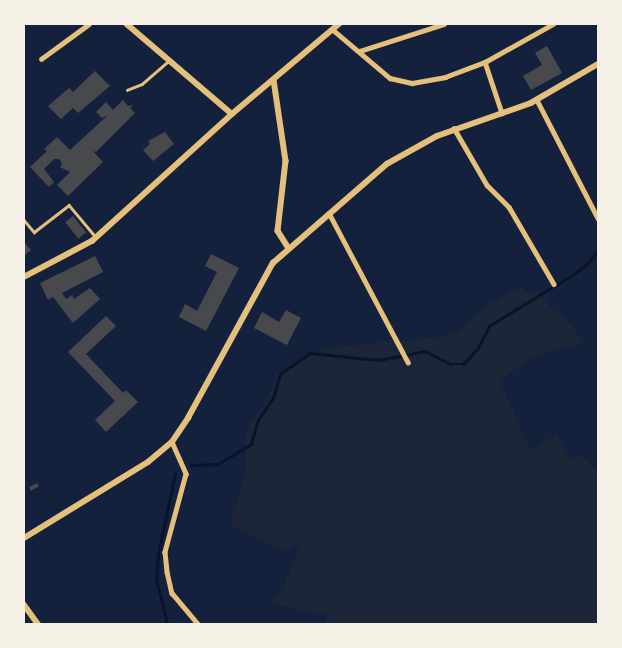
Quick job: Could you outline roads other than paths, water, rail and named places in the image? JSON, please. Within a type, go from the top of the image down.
[{"type":"main road","points":[[24,605],[38,624]]},
{"type":"street","points":[[42,59],[89,24]]},
{"type":"street","points":[[127,24],[232,114]]},
{"type":"street","points":[[24,277],[96,238],[232,114],[339,24]]},
{"type":"street","points":[[360,51],[444,24]]},
{"type":"street","points":[[332,29],[390,78],[407,83],[445,77],[485,62],[552,24]]},
{"type":"street","points":[[485,62],[502,114]]},
{"type":"street","points":[[24,538],[148,462],[172,442],[188,418],[263,277],[288,247],[329,213],[399,156],[454,128],[502,114],[537,100],[598,64]]},
{"type":"street","points":[[274,80],[286,161],[278,231],[288,247]]},
{"type":"street","points":[[537,100],[598,218]]},
{"type":"street","points":[[454,128],[487,185],[509,207],[554,284]]},
{"type":"street","points":[[329,213],[407,360]]},
{"type":"street","points":[[172,442],[186,474],[165,552],[167,572],[172,593],[198,624]]},
{"type":"lane","points":[[127,90],[142,84],[168,61]]},
{"type":"lane","points":[[24,220],[34,232],[69,206],[96,238]]},
{"type":"waterway","points":[[191,465],[218,464],[251,444],[258,420],[273,398],[280,374],[310,353],[378,360],[425,351],[451,364],[463,364],[478,348],[489,326],[574,274],[586,265],[598,250]]},
{"type":"waterway","points":[[167,624],[156,579],[158,554],[175,474]]}]
